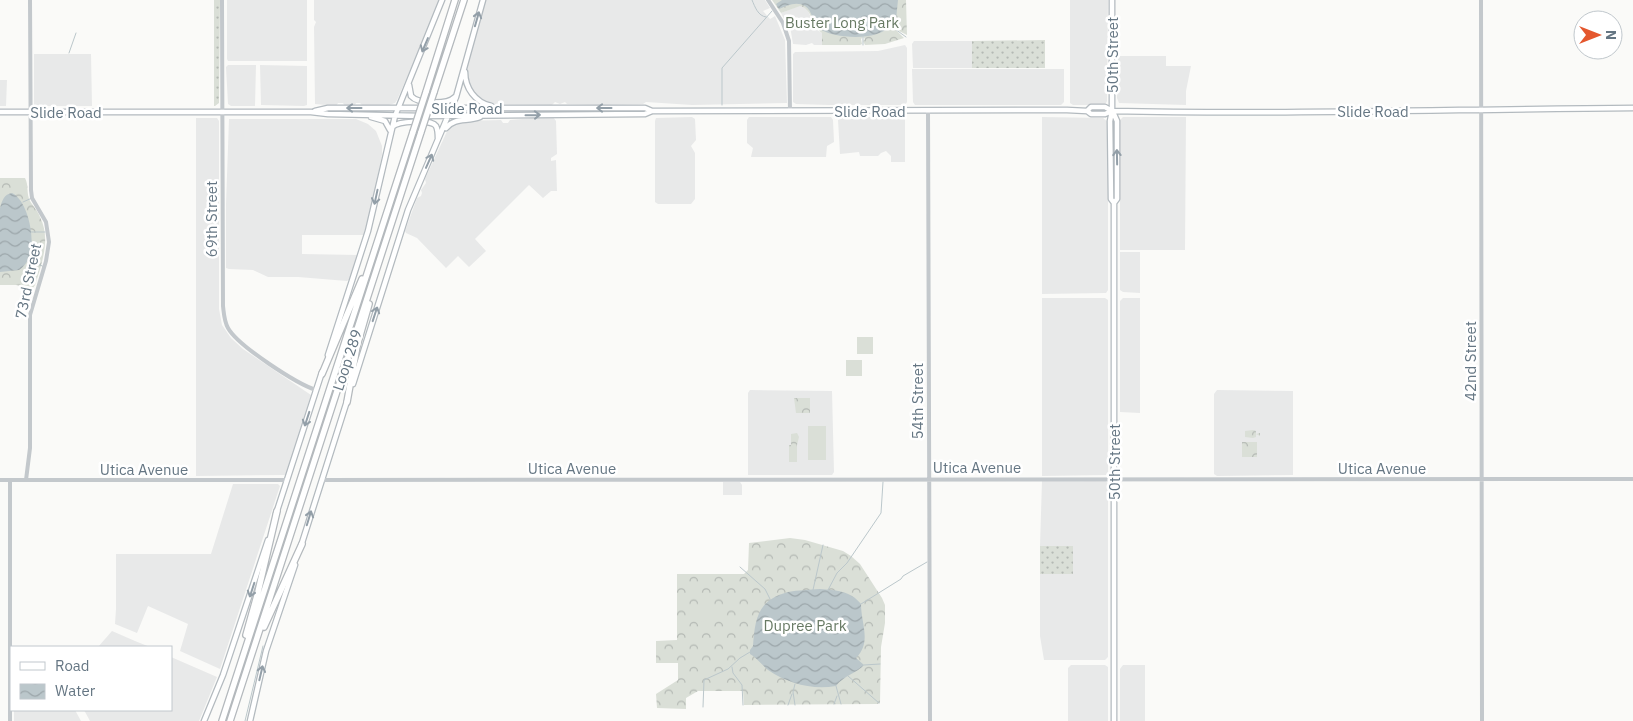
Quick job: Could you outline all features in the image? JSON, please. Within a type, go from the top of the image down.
[{"type":"highway","name":"Loop 289","points":[[222,721],[455,0]]},
{"type":"highway","name":"Loop 289","points":[[230,721],[464,0]]},
{"type":"highway","points":[[448,48],[468,0]]},
{"type":"highway","points":[[322,374],[377,243]]},
{"type":"highway","points":[[347,402],[357,346],[375,285],[379,262]]},
{"type":"highway","points":[[242,659],[246,635],[277,511]]},
{"type":"highway","points":[[254,647],[302,544]]},
{"type":"main road","points":[[204,721],[234,645],[368,231],[397,108],[410,81],[442,0]]},
{"type":"main road","points":[[250,720],[266,652],[408,210],[456,97],[483,0]]},
{"type":"main road","name":"50th Street","points":[[1112,0],[1112,111],[1117,121],[1118,199],[1114,204],[1114,721]]},
{"type":"main road","points":[[465,63],[466,83],[472,94],[486,105],[500,107]]},
{"type":"main road","points":[[410,81],[410,93],[416,101],[446,102],[456,97]]},
{"type":"main road","name":"Slide Road","points":[[311,112],[328,108],[500,107],[645,108],[652,111]]},
{"type":"main road","name":"Slide Road","points":[[0,112],[311,112],[395,116],[483,116],[645,114],[652,111],[1087,111],[1091,114],[1105,114],[1112,111],[1633,108]]},
{"type":"main road","points":[[355,115],[381,119],[388,124],[391,130]]},
{"type":"main road","points":[[439,140],[453,122],[473,120],[483,116]]},
{"type":"main road","points":[[391,130],[396,124],[401,122],[432,123],[436,127],[439,140]]},
{"type":"street","name":"73rd Street","points":[[26,480],[30,444],[30,315],[46,261],[49,242],[46,222],[32,198],[30,190],[30,0]]},
{"type":"street","name":"69th Street","points":[[222,0],[223,306],[226,323],[232,334],[244,345],[295,381],[316,390]]},
{"type":"street","points":[[768,0],[783,23],[789,41],[790,111]]},
{"type":"street","name":"42nd Street","points":[[1481,0],[1482,721]]},
{"type":"street","name":"54th Street","points":[[928,110],[930,721]]},
{"type":"street","name":"Utica Avenue","points":[[322,480],[1633,479]]},
{"type":"street","name":"Utica Avenue","points":[[0,480],[287,480]]},
{"type":"street","points":[[10,480],[10,721]]},
{"type":"shaded area","points":[[227,0],[307,0],[307,61],[228,61]]},
{"type":"shaded area","points":[[314,0],[439,0],[395,103],[389,105],[362,105],[356,103],[355,105],[345,106],[343,103],[338,103],[336,106],[315,104],[314,27],[316,22],[314,20]]},
{"type":"shaded area","points":[[485,0],[765,0],[770,8],[763,11],[770,19],[775,16],[785,40],[787,103],[692,105],[646,102],[643,104],[600,105],[567,104],[565,102],[560,104],[555,102],[552,105],[494,104],[486,102],[479,99],[469,87],[466,75]]},
{"type":"shaded area","points":[[1070,0],[1108,0],[1107,101],[1105,105],[1073,105],[1070,103]]},
{"type":"shaded area","points":[[798,6],[807,9],[817,30],[822,33],[822,45],[814,45],[812,43],[806,45],[793,44],[790,26],[787,25],[781,13]]},
{"type":"shaded area","points":[[914,41],[972,41],[972,68],[913,68],[912,44]]},
{"type":"shaded area","points":[[905,45],[907,48],[907,102],[905,105],[829,105],[796,104],[793,102],[793,54],[795,52],[878,51]]},
{"type":"shaded area","points":[[34,54],[91,54],[92,106],[34,106]]},
{"type":"shaded area","points":[[1118,56],[1166,56],[1166,66],[1191,66],[1186,91],[1186,105],[1119,103],[1117,98]]},
{"type":"shaded area","points":[[228,65],[256,65],[255,106],[231,106],[228,104],[226,67]]},
{"type":"shaded area","points":[[260,65],[307,66],[307,105],[261,105]]},
{"type":"shaded area","points":[[912,69],[1064,69],[1064,102],[1061,105],[915,105],[913,102]]},
{"type":"shaded area","points":[[0,80],[7,80],[6,106],[0,106]]},
{"type":"shaded area","points":[[553,117],[556,121],[557,154],[551,158],[551,161],[556,160],[557,191],[551,191],[543,198],[529,185],[475,239],[486,251],[469,267],[458,256],[446,268],[417,238],[406,233],[405,231],[417,198],[421,196],[421,190],[426,183],[425,179],[449,127],[461,121],[501,120],[503,123],[508,123],[510,120]]},
{"type":"shaded area","points":[[692,117],[695,119],[696,140],[691,146],[695,153],[695,199],[691,204],[658,204],[655,202],[656,118]]},
{"type":"shaded area","points":[[749,117],[831,117],[833,120],[834,142],[827,146],[826,157],[751,157],[753,148],[747,143],[747,120]]},
{"type":"shaded area","points":[[841,117],[905,117],[905,162],[891,162],[891,156],[886,151],[878,156],[860,156],[859,152],[840,154],[838,120]]},
{"type":"shaded area","points":[[1042,117],[1103,118],[1108,122],[1108,290],[1106,293],[1042,294]]},
{"type":"shaded area","points":[[1123,117],[1186,117],[1185,250],[1120,250],[1120,120]]},
{"type":"shaded area","points":[[196,118],[217,118],[219,121],[219,309],[222,325],[231,338],[243,349],[311,395],[286,475],[196,476]]},
{"type":"shaded area","points":[[229,119],[356,119],[368,124],[376,131],[382,146],[382,155],[364,235],[302,235],[302,254],[358,255],[350,279],[347,281],[298,277],[268,277],[253,270],[226,268]]},
{"type":"shaded area","points":[[1120,252],[1140,252],[1140,293],[1123,292],[1120,290]]},
{"type":"shaded area","points":[[1042,298],[1105,298],[1108,300],[1108,472],[1106,475],[1042,476]]},
{"type":"shaded area","points":[[1123,298],[1140,298],[1140,413],[1120,412],[1120,301]]},
{"type":"shaded area","points":[[750,390],[832,391],[834,472],[832,475],[748,475],[748,393]]},
{"type":"shaded area","points":[[1217,390],[1293,391],[1293,475],[1217,476],[1214,474],[1214,394]]},
{"type":"shaded area","points":[[1042,481],[1106,481],[1108,484],[1108,657],[1105,660],[1044,660],[1040,636],[1040,574],[1072,574],[1072,546],[1040,546]]},
{"type":"shaded area","points":[[723,482],[740,482],[742,485],[742,495],[723,495]]},
{"type":"shaded area","points":[[233,484],[278,484],[280,486],[220,669],[180,651],[188,624],[148,606],[137,633],[115,624],[116,554],[211,554]]},
{"type":"shaded area","points":[[112,631],[148,646],[99,646]]},
{"type":"shaded area","points":[[172,657],[217,677],[199,721],[90,721],[85,711],[172,711]]},
{"type":"shaded area","points":[[1071,665],[1105,665],[1108,667],[1108,721],[1068,721],[1068,668]]},
{"type":"shaded area","points":[[1123,665],[1145,665],[1145,721],[1120,721],[1120,669]]},
{"type":"shaded area","points":[[14,711],[76,711],[81,721],[14,721]]},
{"type":"green space","points":[[214,0],[220,0],[219,103],[215,106],[214,106]]},
{"type":"green space","name":"Buster Long Park","points":[[772,0],[906,0],[907,35],[895,29],[904,38],[885,44],[865,45],[863,37],[861,39],[862,44],[860,45],[822,45],[822,33],[818,30],[807,10],[800,6],[781,13]]},
{"type":"green space","points":[[1045,40],[1045,68],[972,68],[972,41]]},
{"type":"green space","points":[[0,178],[25,178],[30,201],[43,225],[45,234],[44,251],[33,288],[0,285]]},
{"type":"green space","points":[[857,337],[873,337],[873,354],[857,354]]},
{"type":"green space","points":[[846,360],[862,360],[862,376],[846,376]]},
{"type":"green space","points":[[794,398],[810,398],[810,413],[796,413]]},
{"type":"green space","points":[[808,426],[826,426],[826,460],[808,460]]},
{"type":"green space","points":[[1245,431],[1256,431],[1256,437],[1245,437]]},
{"type":"green space","points":[[797,433],[799,437],[797,462],[789,462],[791,434]]},
{"type":"green space","points":[[1242,442],[1257,442],[1257,457],[1242,457]]},
{"type":"green space","name":"Dupree Park","points":[[790,538],[805,540],[843,551],[851,556],[860,564],[882,598],[885,605],[885,623],[881,647],[880,703],[744,705],[743,691],[698,691],[686,698],[686,709],[657,708],[656,694],[678,680],[678,663],[656,663],[656,641],[677,640],[677,574],[744,574],[748,570],[749,543]]},
{"type":"green space","points":[[1040,546],[1073,546],[1073,574],[1040,574]]},
{"type":"green space","points":[[697,605],[709,605],[711,607],[711,619],[698,621],[694,619],[694,607]]},
{"type":"water","name":"Buster Long Park","points":[[782,0],[898,0],[895,29],[889,26],[884,31],[867,36],[835,35],[820,29],[805,6],[792,4],[779,9],[776,4]]},
{"type":"water","points":[[12,193],[18,197],[27,213],[31,233],[31,251],[28,261],[21,269],[0,272],[0,208],[5,196]]},
{"type":"water","points":[[820,589],[848,594],[861,604],[865,639],[864,646],[856,658],[864,665],[836,686],[818,687],[792,682],[768,670],[750,654],[757,619],[764,605],[778,595],[788,592]]},
{"type":"waterway","points":[[752,0],[759,13],[766,17]]},
{"type":"waterway","points":[[722,105],[722,68],[772,11]]},
{"type":"waterway","points":[[895,29],[906,37]]},
{"type":"waterway","points":[[69,53],[76,33]]},
{"type":"waterway","points":[[863,37],[863,45]]},
{"type":"waterway","points":[[23,202],[32,198]]},
{"type":"waterway","points":[[31,232],[45,232]]},
{"type":"waterway","points":[[29,259],[44,267]]},
{"type":"waterway","points":[[828,590],[837,573],[847,563],[881,513],[883,482]]},
{"type":"waterway","points":[[813,590],[823,545]]},
{"type":"waterway","points":[[861,604],[927,562]]},
{"type":"waterway","points":[[740,567],[765,589],[770,599]]},
{"type":"waterway","points":[[245,721],[263,646]]},
{"type":"waterway","points":[[703,707],[704,680],[728,669],[750,652]]},
{"type":"waterway","points":[[864,665],[880,664]]},
{"type":"waterway","points":[[732,667],[733,673],[742,685],[743,705]]},
{"type":"waterway","points":[[848,676],[879,703]]},
{"type":"waterway","points":[[795,684],[793,692],[795,705]]},
{"type":"waterway","points":[[836,686],[841,704]]},
{"type":"waterway","points":[[788,705],[792,694]]},
{"type":"waterway","points":[[834,704],[837,696]]}]
